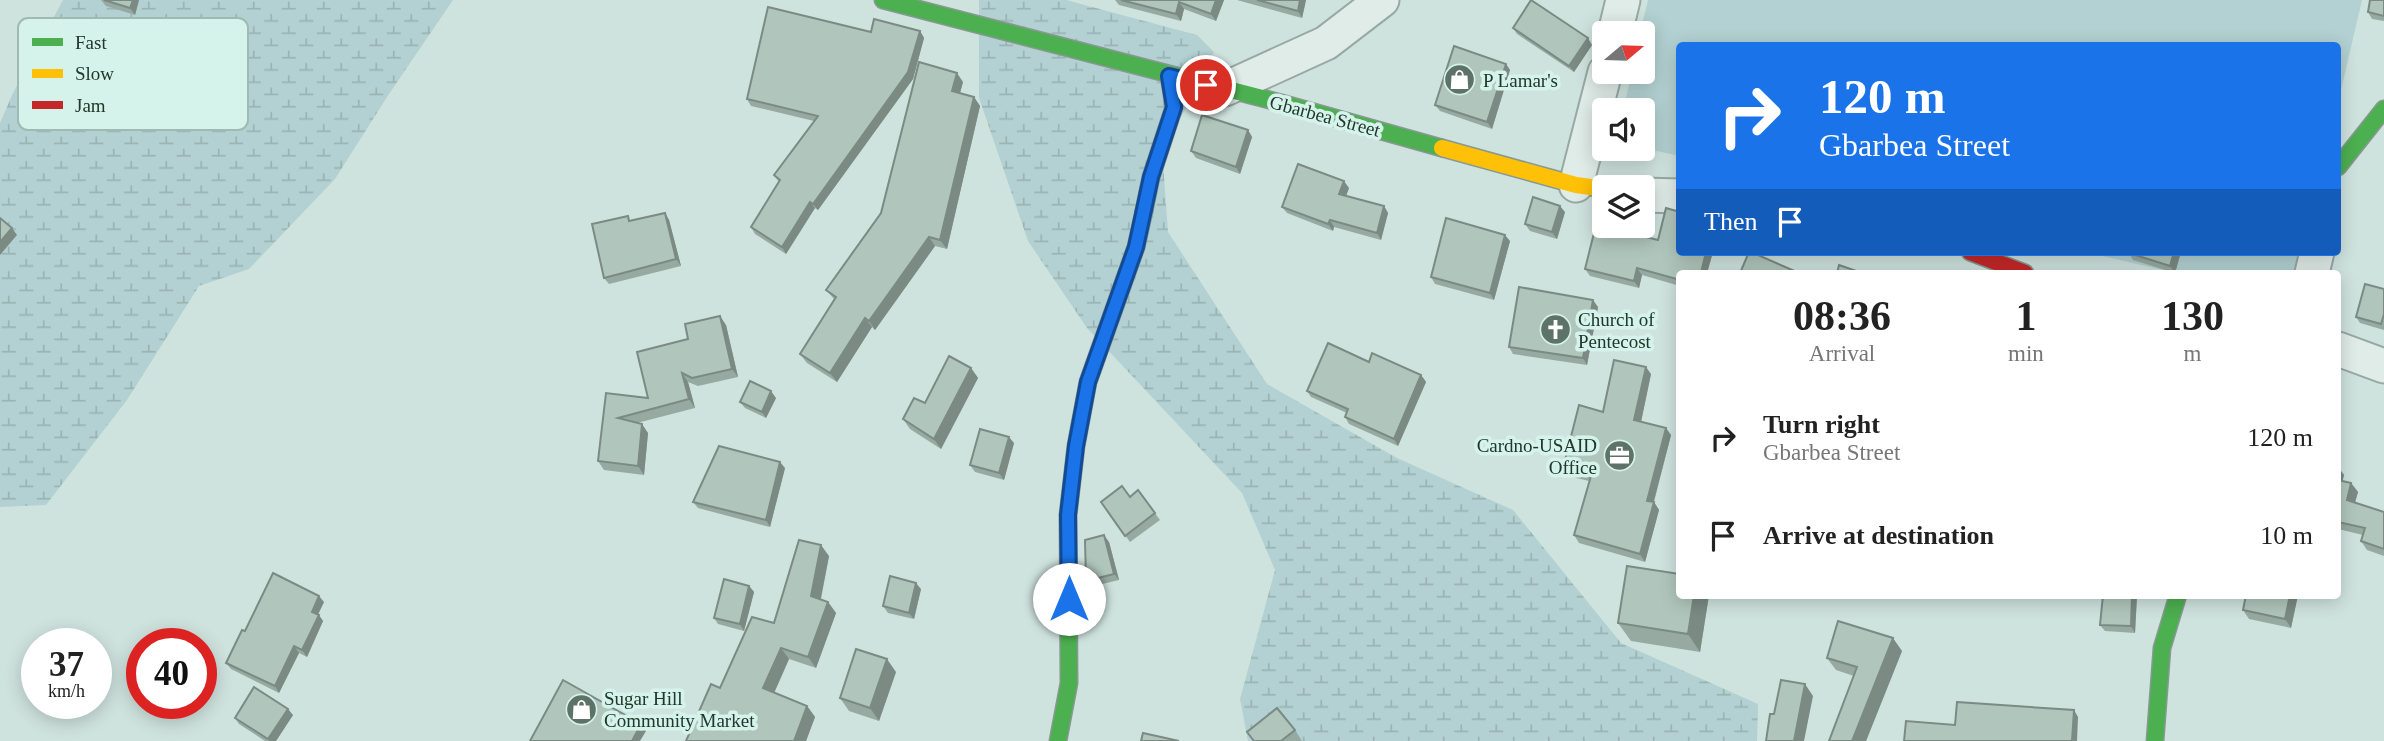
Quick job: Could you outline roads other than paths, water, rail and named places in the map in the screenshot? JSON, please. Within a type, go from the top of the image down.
[{"type":"street","name":"Gbarbea Street","points":[[883,0],[1590,187]]},
{"type":"street","points":[[1225,89],[1326,43],[1382,0]]},
{"type":"street","points":[[1618,21],[1623,0]]},
{"type":"street","points":[[1058,741],[1069,683],[1068,515],[1076,446],[1088,382],[1136,247],[1151,177],[1174,107],[1169,76]]},
{"type":"street","points":[[1590,187],[1603,84]]},
{"type":"street","points":[[2341,163],[2384,109]]},
{"type":"street","points":[[1655,196],[1676,197]]},
{"type":"street","points":[[1980,256],[2017,270]]},
{"type":"street","points":[[2341,350],[2384,366]]},
{"type":"street","points":[[2155,741],[2162,648],[2177,599]]},
{"type":"place","name":"P Lamar's","points":[[1460,80]]},
{"type":"place","name":"Church of Pentecost","points":[[1555,330]]},
{"type":"place","name":"Cardno-USAID Office","points":[[1620,456]]},
{"type":"place","name":"Sugar Hill Community Market","points":[[581,709]]}]
